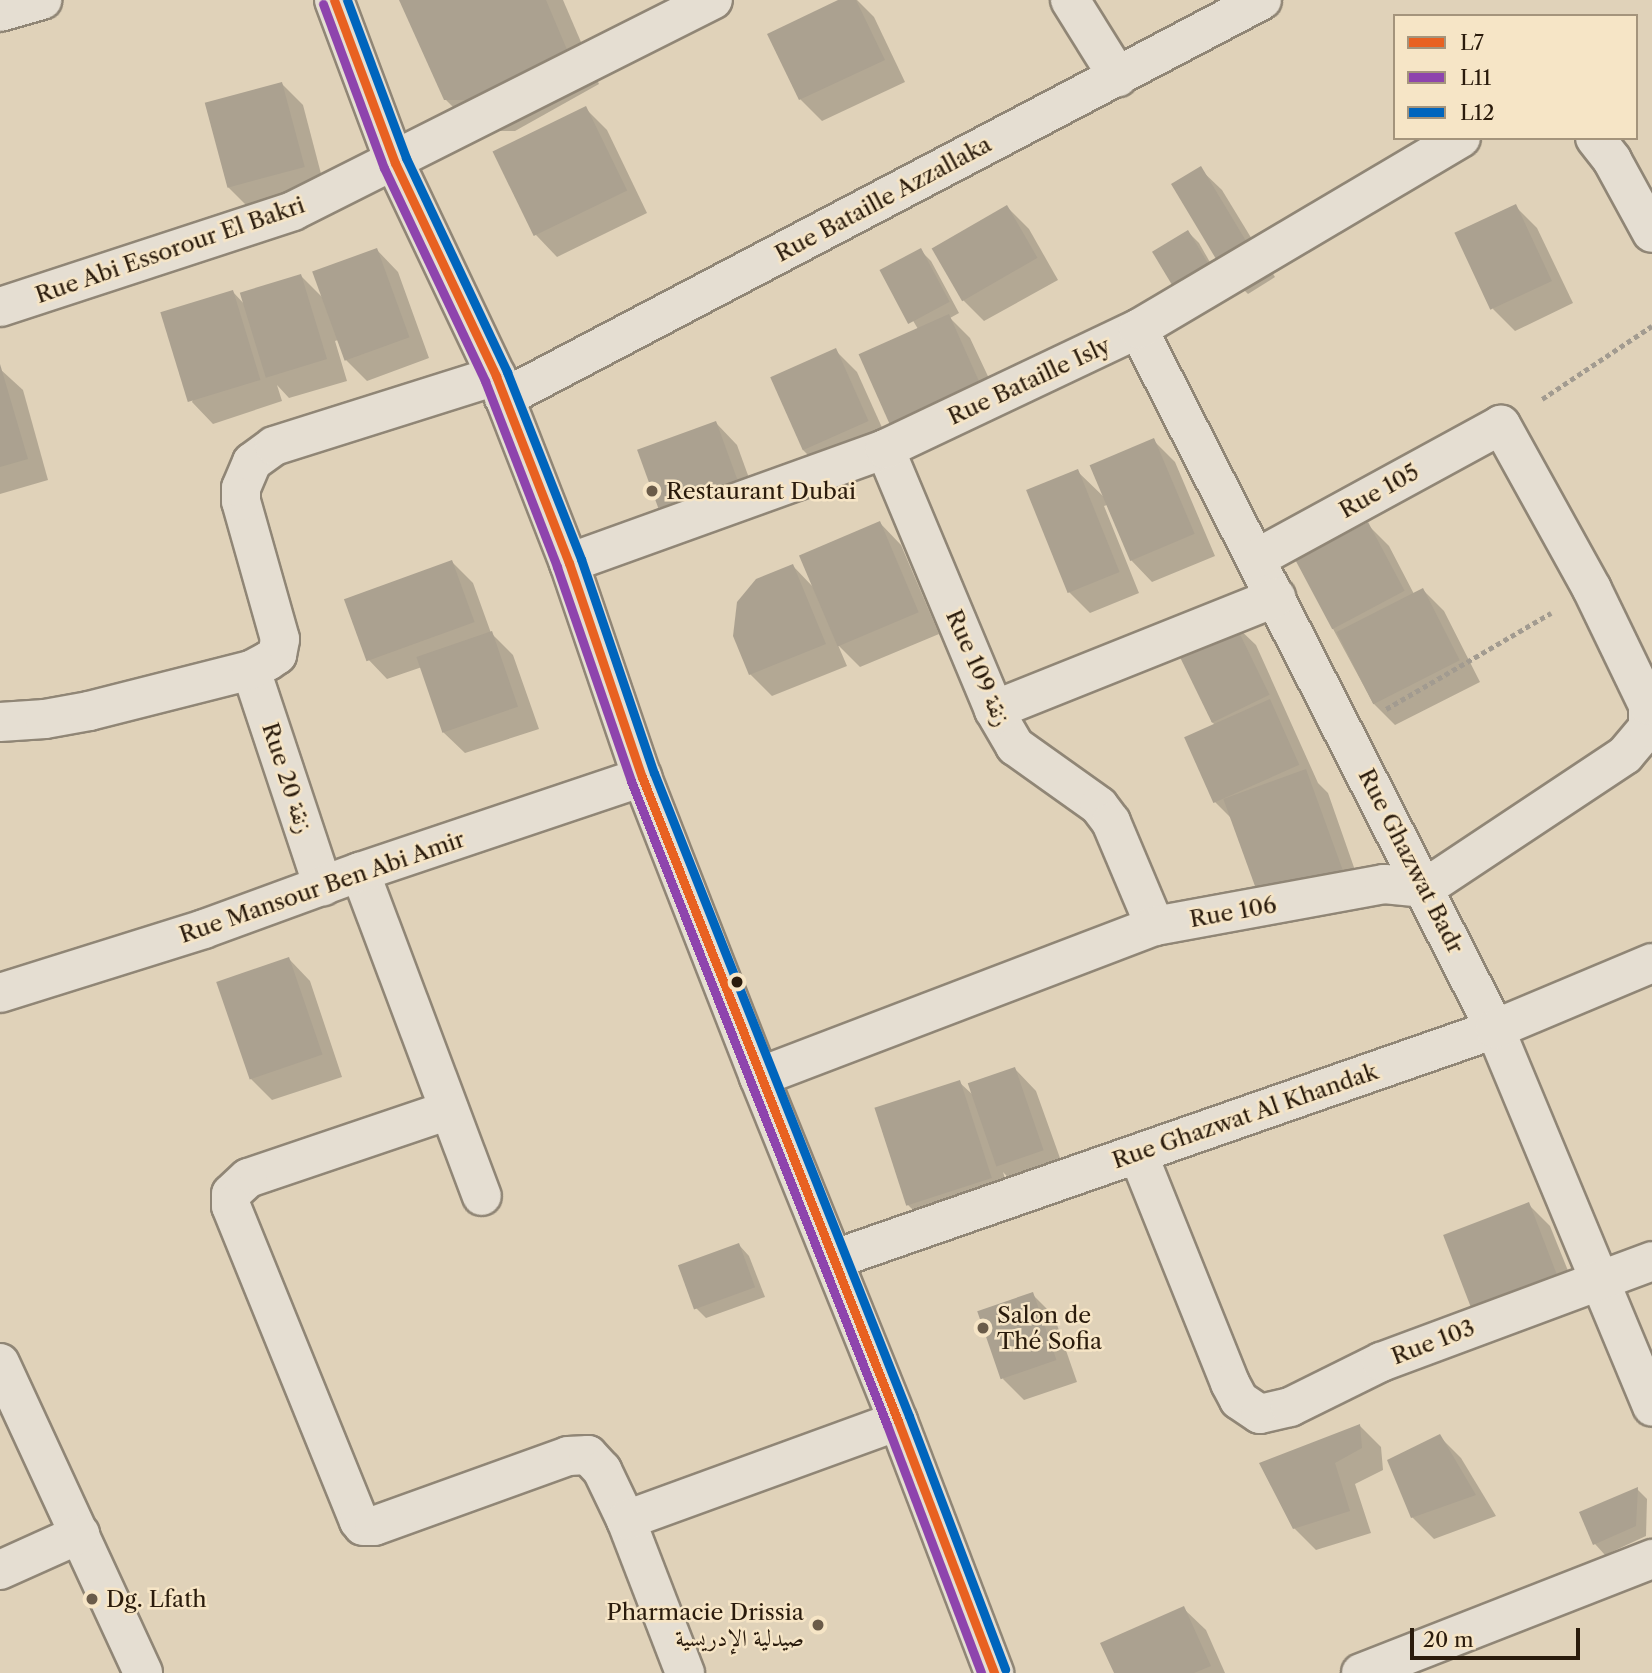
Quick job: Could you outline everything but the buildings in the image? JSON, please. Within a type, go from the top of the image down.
[{"type":"street","points":[[0,12],[42,0]]},
{"type":"street","points":[[334,0],[395,163],[500,387],[569,563],[642,777],[759,1077],[835,1259],[994,1673]]},
{"type":"street","name":"Rue Abi Essorour El Bakri","points":[[0,307],[293,211],[395,163],[713,0]]},
{"type":"street","points":[[1070,0],[1118,77]]},
{"type":"street","name":"Rue Bataille Azzallaka","points":[[251,670],[274,657],[280,646],[242,501],[243,481],[252,462],[274,446],[500,387],[1118,77],[1262,0]]},
{"type":"street","name":"Rue Bataille Isly","points":[[569,563],[885,449],[1139,329],[1458,140]]},
{"type":"street","points":[[1597,140],[1612,160],[1652,233]]},
{"type":"street","name":"Rue Ghazwat Badr","points":[[1139,329],[1495,1029],[1652,1407]]},
{"type":"street","name":"Rue 105","points":[[1257,558],[1501,425],[1592,589]]},
{"type":"street","name":"Rue 109 زنقة","points":[[885,449],[994,710],[1015,746],[1099,806],[1111,822],[1155,926]]},
{"type":"street","points":[[1425,888],[1625,755],[1648,728],[1646,692],[1592,589]]},
{"type":"street","points":[[994,710],[1276,597]]},
{"type":"street","points":[[0,722],[45,719],[89,711],[251,670]]},
{"type":"street","name":"Rue 20 زنقة","points":[[251,670],[323,886]]},
{"type":"street","name":"Rue Mansour Ben Abi Amir","points":[[0,993],[204,929],[360,872],[642,777]]},
{"type":"street","points":[[360,872],[482,1196]]},
{"type":"street","name":"Rue 106","points":[[759,1077],[1155,926],[1384,884],[1425,888]]},
{"type":"street","name":"Rue Ghazwat Al Khandak","points":[[835,1259],[1495,1029],[1652,963]]},
{"type":"street","points":[[449,1110],[248,1178],[232,1195],[231,1206],[359,1521],[363,1526],[374,1526],[568,1456],[588,1455],[596,1461],[626,1520],[685,1673]]},
{"type":"street","name":"Rue 103","points":[[1139,1154],[1230,1383],[1239,1399],[1251,1411],[1260,1414],[1280,1411],[1381,1362],[1652,1261]]},
{"type":"street","points":[[2,1372],[143,1673]]},
{"type":"street","points":[[626,1520],[898,1421]]},
{"type":"street","points":[[0,1570],[80,1534]]},
{"type":"street","points":[[1361,1673],[1652,1559]]},
{"type":"path","points":[[1536,403],[1652,326]]},
{"type":"path","points":[[1346,733],[1592,589]]},
{"type":"transit line","name":"L7","points":[[334,0],[395,163],[496,376],[569,563],[642,777],[898,1421],[994,1673]]},
{"type":"transit line","name":"L12","points":[[347,0],[406,158],[507,372],[581,559],[654,773],[909,1416],[1005,1669]]},
{"type":"transit line","name":"L11","points":[[323,4],[384,168],[485,381],[557,567],[631,781],[887,1425],[981,1673]]},
{"type":"place","name":"Restaurant Dubai","points":[[652,491]]},
{"type":"place","name":"Salon de Thé Sofia","points":[[983,1328]]},
{"type":"place","name":"Dg. Lfath","points":[[92,1599]]},
{"type":"place","name":"Pharmacie Drissia صيدلية الإدريسية","points":[[818,1625]]}]
